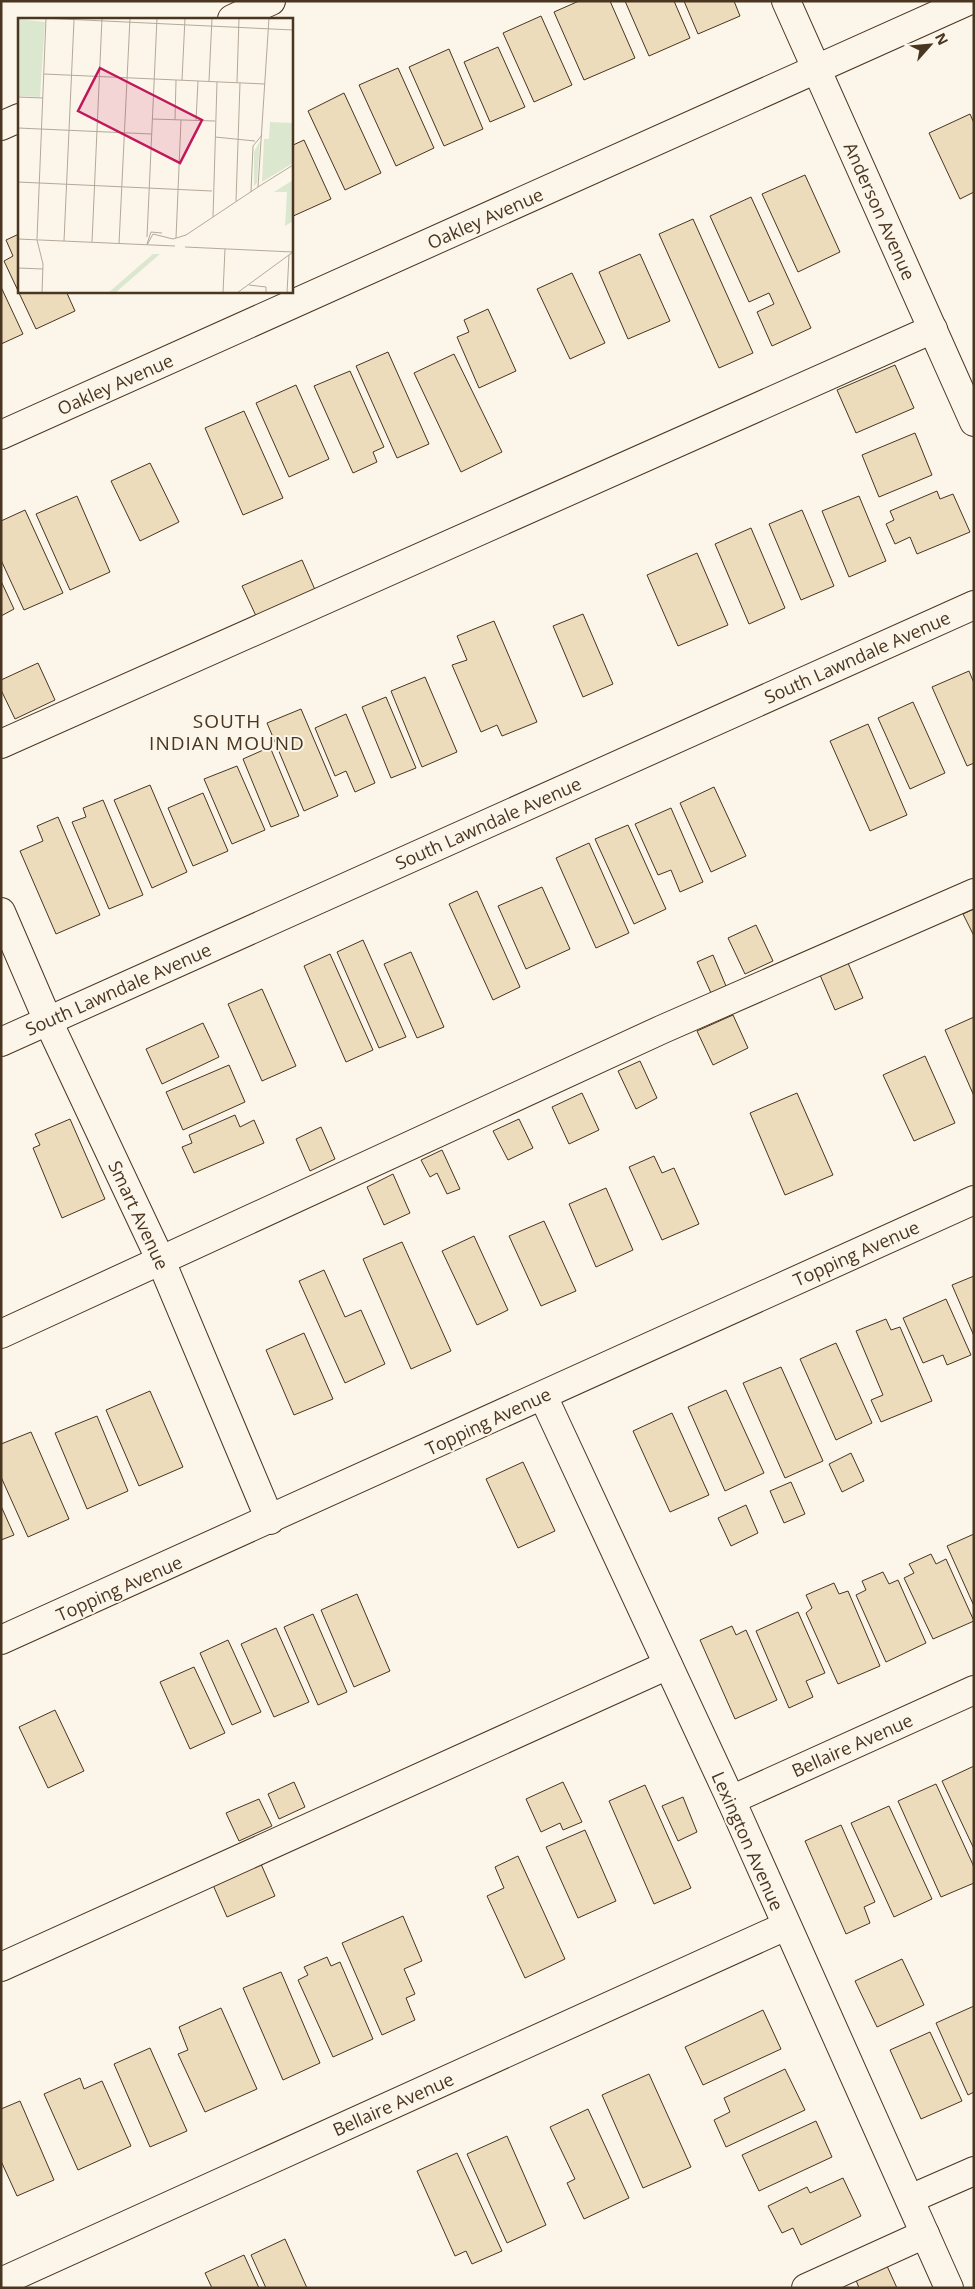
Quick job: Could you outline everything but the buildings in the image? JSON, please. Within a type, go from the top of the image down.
[{"type":"street","points":[[234,18],[271,1]]},
{"type":"street","name":"Anderson Avenue","points":[[786,1],[974,422]]},
{"type":"street","name":"Oakley Avenue","points":[[1,435],[818,70],[968,1]]},
{"type":"street","points":[[1,126],[18,118]]},
{"type":"street","points":[[1,744],[933,329]]},
{"type":"street","name":"South Lawndale Avenue","points":[[1,1042],[974,605]]},
{"type":"street","points":[[1,1334],[663,1029],[974,893]]},
{"type":"street","name":"Smart Avenue","points":[[1,912],[48,1021],[161,1261],[270,1520]]},
{"type":"street","name":"Topping Avenue","points":[[1,1640],[974,1200]]},
{"type":"street","name":"Lexington Avenue","points":[[542,1396],[731,1800],[949,2288]]},
{"type":"street","points":[[1,1967],[668,1666]]},
{"type":"street","name":"Bellaire Avenue","points":[[731,1800],[974,1690]]},
{"type":"street","name":"Bellaire Avenue","points":[[1,2282],[786,1926]]},
{"type":"street","points":[[910,2199],[974,2171]]},
{"type":"street","points":[[806,2288],[925,2234]]},
{"type":"district","name":"SOUTH INDIAN MOUND","points":[[227,732]]}]
